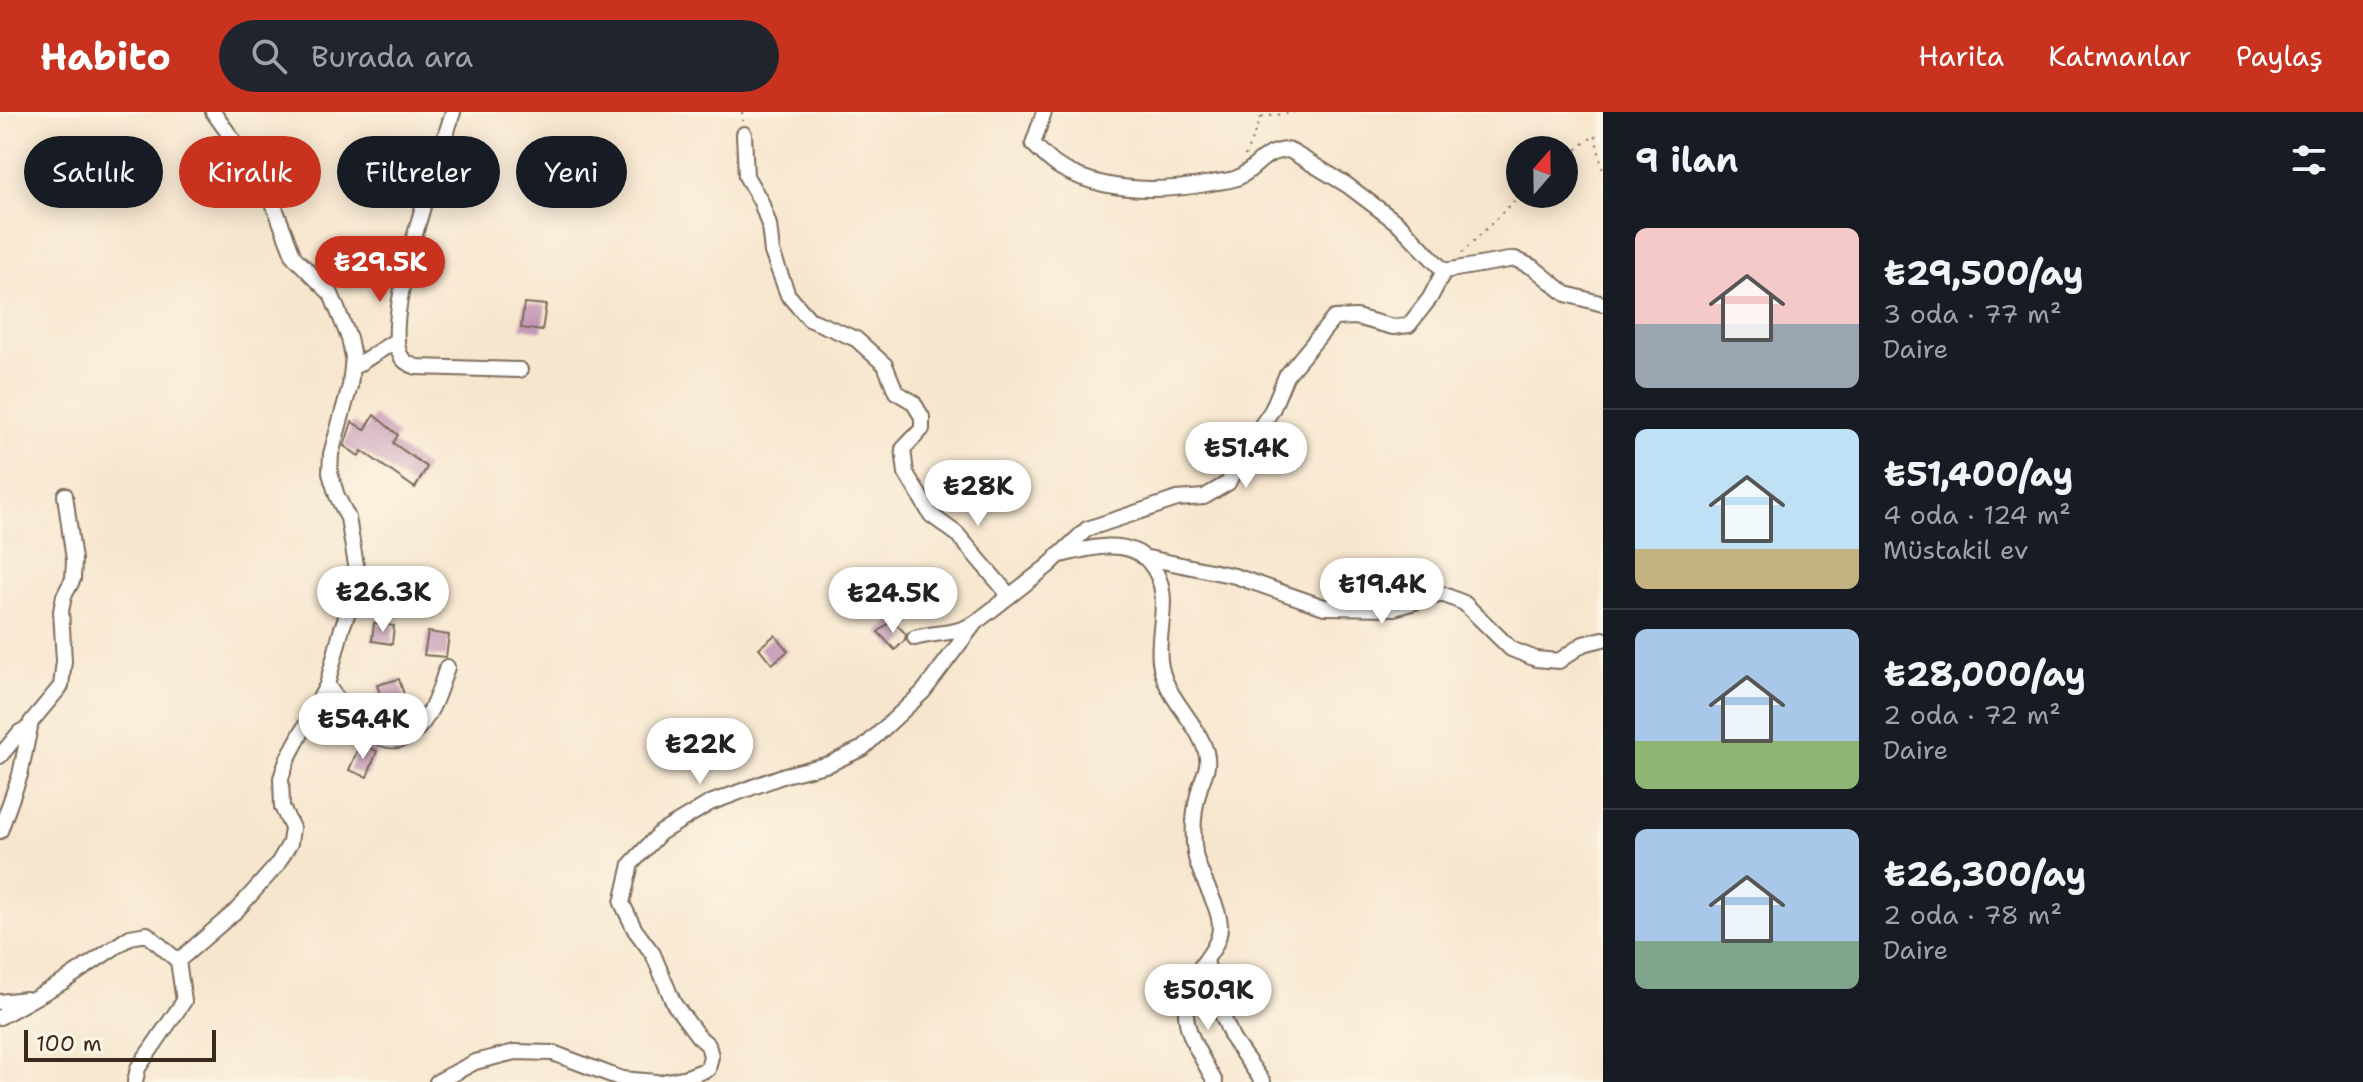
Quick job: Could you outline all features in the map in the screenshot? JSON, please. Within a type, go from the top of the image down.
[{"type":"street","points":[[178,961],[237,910],[277,865],[290,843],[292,828],[282,807],[281,778],[288,758],[327,685],[342,628],[359,583],[348,518],[330,473],[331,454],[350,386],[349,338],[331,294],[294,257],[266,185],[213,112]]},
{"type":"street","points":[[453,112],[402,286],[396,331],[399,354],[405,363],[417,367],[520,370]]},
{"type":"street","points":[[1044,112],[1033,144],[1061,168],[1091,179],[1144,190],[1183,188],[1237,178],[1265,155],[1289,150],[1347,185],[1400,225],[1444,271]]},
{"type":"street","points":[[744,134],[746,176],[761,202],[769,225],[772,252],[788,295],[809,319],[856,339],[870,350],[885,365],[896,392],[913,402],[922,417],[922,429],[903,449],[912,488],[931,515],[957,534],[1009,595]]},
{"type":"street","points":[[1444,271],[1515,259],[1534,268],[1566,294],[1603,304]]},
{"type":"street","points":[[915,638],[933,632],[961,631],[975,623],[1087,529],[1177,499],[1204,497],[1228,483],[1244,451],[1272,410],[1286,376],[1334,318],[1356,317],[1393,327],[1409,325],[1430,298],[1444,271]]},
{"type":"street","points":[[352,368],[397,340]]},
{"type":"street","points":[[0,831],[20,775],[30,727],[61,686],[64,661],[61,611],[74,570],[73,541],[67,523],[65,495]]},
{"type":"street","points":[[1057,557],[1105,546],[1122,548],[1143,557],[1235,576],[1324,607],[1394,608],[1442,594],[1464,603],[1511,649],[1536,659],[1559,661],[1583,644],[1603,639]]},
{"type":"street","points":[[1143,557],[1157,575],[1162,588],[1164,608],[1159,661],[1162,676],[1202,742],[1207,756],[1208,767],[1195,809],[1195,855],[1220,926],[1216,943],[1187,1001],[1187,1031],[1215,1082]]},
{"type":"street","points":[[662,1082],[708,1069],[711,1056],[708,1045],[674,1004],[653,954],[635,930],[622,903],[631,864],[660,833],[710,803],[785,775],[829,764],[863,748],[923,692],[975,623]]},
{"type":"street","points":[[327,685],[342,708],[366,730],[386,738],[402,738],[411,735],[428,712],[447,667]]},
{"type":"street","points":[[0,756],[20,732],[30,727]]},
{"type":"street","points":[[0,1017],[63,982],[130,937],[147,934],[178,961],[184,1001],[138,1068],[135,1082]]},
{"type":"street","points":[[1206,960],[1216,1000],[1233,1040],[1263,1082]]},
{"type":"street","points":[[0,1002],[34,998]]},
{"type":"street","points":[[437,1082],[475,1062],[515,1052],[553,1053],[622,1079],[656,1082]]},
{"type":"path","points":[[1237,178],[1260,114],[1296,112]]},
{"type":"path","points":[[1578,148],[1595,135],[1603,171]]},
{"type":"path","points":[[1444,271],[1507,208]]},
{"type":"building","points":[[524,303],[546,305],[542,331],[521,328]]},
{"type":"building","points":[[374,415],[398,435],[393,443],[427,467],[415,488],[362,451],[359,456],[344,446],[352,422],[365,430]]},
{"type":"building","points":[[892,620],[906,634],[905,640],[895,650],[878,632]]},
{"type":"building","points":[[374,623],[394,626],[392,644],[372,641]]},
{"type":"building","points":[[428,632],[449,635],[446,657],[424,655]]},
{"type":"building","points":[[775,635],[788,651],[772,664],[759,648]]},
{"type":"building","points":[[399,679],[406,701],[384,708],[377,685]]},
{"type":"building","points":[[360,744],[377,751],[367,777],[349,770]]}]
